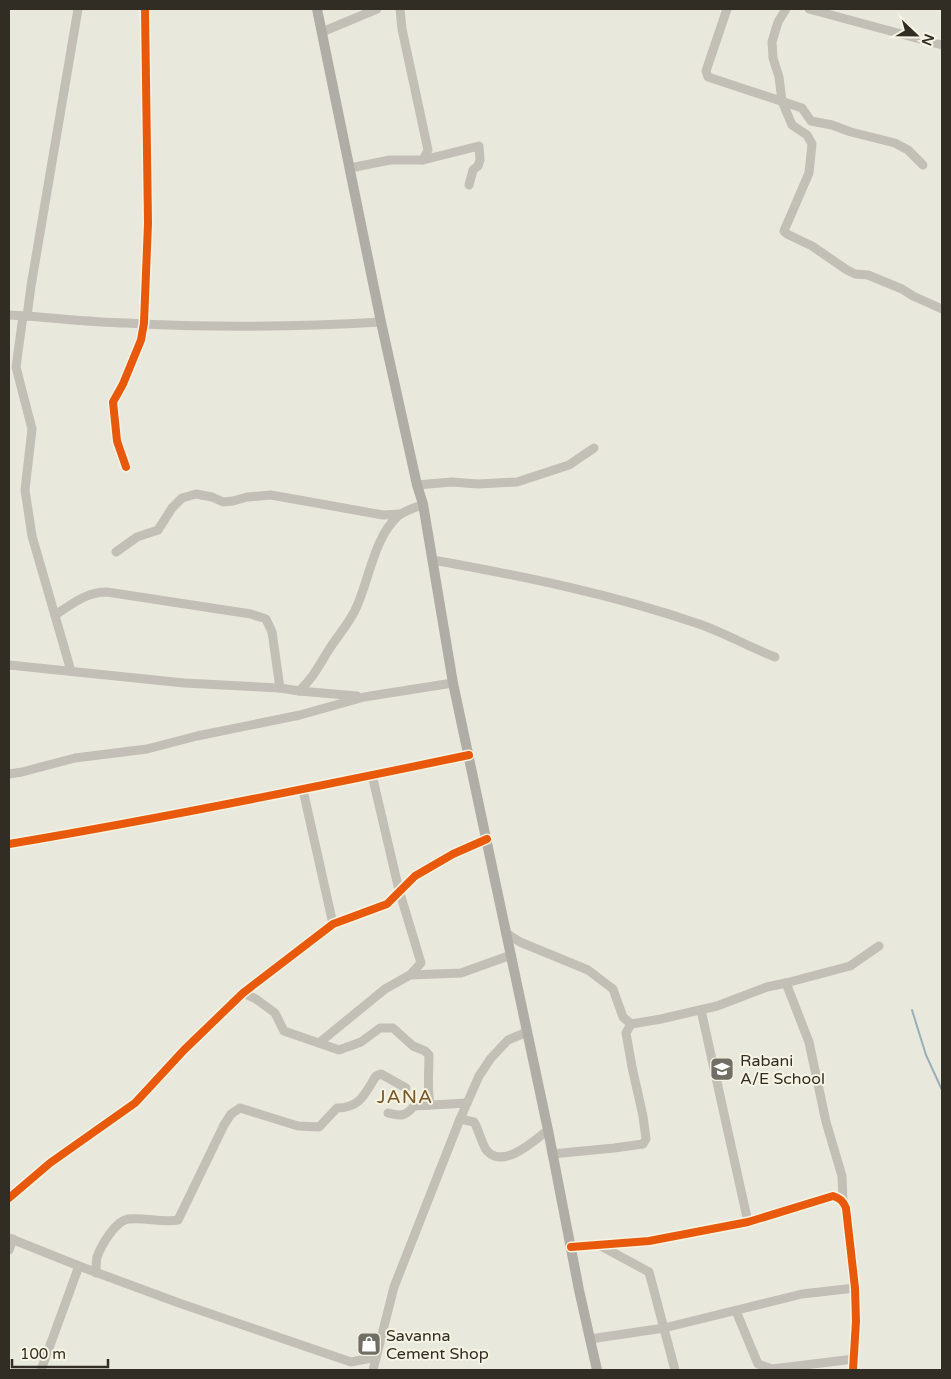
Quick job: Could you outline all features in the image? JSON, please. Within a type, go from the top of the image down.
[{"type":"main road","points":[[317,9],[381,322],[417,485],[423,504],[453,683],[597,1370]]},
{"type":"street","points":[[71,671],[32,536],[25,490],[32,429],[16,367],[78,9]]},
{"type":"street","points":[[126,467],[117,441],[113,402],[123,384],[141,340],[144,324],[148,223],[145,9]]},
{"type":"street","points":[[322,32],[377,9]]},
{"type":"street","points":[[400,9],[402,29],[428,150],[423,160]]},
{"type":"street","points":[[728,9],[706,71],[708,77],[802,108],[811,121],[895,143],[908,150],[923,165]]},
{"type":"street","points":[[786,9],[778,22],[772,42],[773,58],[779,77],[782,101],[792,126],[808,135],[812,144],[809,173],[784,231],[812,246],[855,274],[868,275],[902,288],[912,296],[942,309]]},
{"type":"street","points":[[810,9],[942,45]]},
{"type":"street","points":[[350,168],[390,160],[423,160],[479,146],[480,160],[478,166],[473,170],[469,185]]},
{"type":"street","points":[[9,315],[184,326],[381,322]]},
{"type":"street","points":[[417,485],[452,482],[478,484],[517,482],[569,465],[594,448]]},
{"type":"street","points":[[116,552],[137,538],[158,530],[172,508],[182,498],[196,494],[212,497],[223,502],[233,502],[247,496],[271,495],[383,515],[400,514],[423,504]]},
{"type":"street","points":[[299,691],[320,666],[357,607],[367,576],[388,528],[400,514]]},
{"type":"street","points":[[433,560],[619,598],[698,623],[723,633],[750,648],[775,657]]},
{"type":"street","points":[[55,615],[95,592],[107,592],[251,614],[266,619],[272,632],[280,688]]},
{"type":"street","points":[[9,665],[184,683],[280,688],[364,697]]},
{"type":"street","points":[[9,774],[75,758],[147,749],[197,736],[300,715],[364,697],[453,683]]},
{"type":"street","points":[[9,844],[302,790],[469,755]]},
{"type":"street","points":[[319,1042],[385,988],[410,975],[421,963],[399,890],[372,775]]},
{"type":"street","points":[[302,790],[333,924]]},
{"type":"street","points":[[9,1198],[50,1163],[135,1103],[184,1050],[243,993],[333,924],[387,904],[414,876],[453,854],[487,839]]},
{"type":"street","points":[[506,933],[520,942],[588,970],[613,988],[623,1017],[631,1024]]},
{"type":"street","points":[[631,1024],[717,1006],[767,987],[850,966],[879,946]]},
{"type":"street","points":[[410,975],[461,973],[511,955]]},
{"type":"street","points":[[786,983],[809,1042],[826,1122],[842,1176],[843,1202],[846,1208],[855,1288],[856,1321],[853,1370]]},
{"type":"street","points":[[243,993],[256,999],[275,1013],[284,1031],[339,1050],[361,1042],[380,1028],[392,1028],[413,1046],[430,1055],[427,1087],[430,1105]]},
{"type":"street","points":[[701,1010],[748,1222]]},
{"type":"street","points":[[552,1154],[644,1144],[646,1138],[643,1116],[626,1033],[631,1024]]},
{"type":"street","points":[[373,1370],[394,1287],[467,1102],[479,1076],[492,1058],[508,1040],[527,1032]]},
{"type":"street","points":[[96,1273],[97,1258],[109,1233],[125,1219],[146,1218],[166,1222],[178,1220],[224,1124],[231,1114],[240,1108],[298,1126],[319,1127],[337,1108],[358,1104],[376,1076],[381,1074],[406,1088]]},
{"type":"street","points":[[388,1113],[400,1116],[408,1114],[414,1106],[467,1102]]},
{"type":"street","points":[[460,1119],[474,1122],[479,1129],[486,1150],[494,1155],[507,1157],[527,1146],[548,1130]]},
{"type":"street","points":[[571,1247],[649,1241],[748,1222],[833,1196],[843,1202]]},
{"type":"street","points":[[9,1250],[11,1238],[96,1273],[351,1362],[376,1357]]},
{"type":"street","points":[[599,1245],[649,1272],[675,1370]]},
{"type":"street","points":[[41,1370],[79,1266]]},
{"type":"street","points":[[590,1339],[664,1328],[802,1294],[855,1288]]},
{"type":"street","points":[[736,1311],[758,1367],[772,1369],[854,1359]]},
{"type":"waterway","points":[[912,1010],[926,1055],[942,1090]]},
{"type":"cycle path","points":[[126,467],[117,441],[113,402],[123,384],[141,340],[144,323],[148,223],[145,9]]},
{"type":"cycle path","points":[[9,844],[239,802],[469,755]]},
{"type":"cycle path","points":[[9,1198],[50,1163],[135,1103],[184,1050],[243,993],[333,924],[387,904],[415,876],[453,854],[487,839]]},
{"type":"cycle path","points":[[571,1247],[649,1241],[748,1222],[833,1196],[841,1200],[846,1208],[855,1288],[856,1321],[853,1370]]},
{"type":"place","name":"Rabani A/E School","points":[[722,1069]]},
{"type":"place","name":"Savanna Cement Shop","points":[[369,1344]]},
{"type":"district","name":"JANA","points":[[405,1096]]}]
